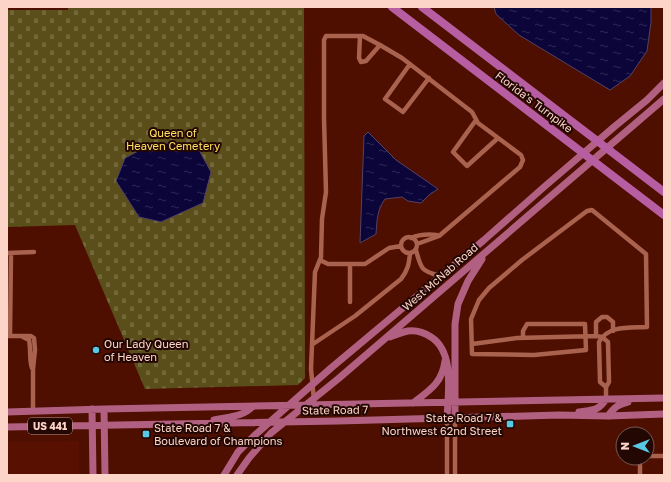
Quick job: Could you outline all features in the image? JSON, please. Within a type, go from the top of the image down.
[{"type":"highway","name":"Florida's Turnpike","points":[[392,7],[664,215]]},
{"type":"highway","name":"Florida's Turnpike","points":[[422,7],[664,192]]},
{"type":"main road","name":"West McNab Road","points":[[224,475],[238,452],[255,435],[331,368],[484,240],[647,100],[664,83]]},
{"type":"main road","name":"West McNab Road","points":[[238,475],[249,458],[272,433],[338,379],[664,99]]},
{"type":"main road","points":[[455,418],[456,324],[458,304],[468,281],[486,252]]},
{"type":"main road","points":[[386,338],[408,331],[420,332],[436,340],[442,348],[448,368],[447,418]]},
{"type":"main road","points":[[413,403],[437,383],[444,369],[445,357]]},
{"type":"main road","name":"State Road 7","points":[[7,412],[664,398]]},
{"type":"main road","points":[[559,415],[596,409],[602,405],[606,399]]},
{"type":"main road","points":[[608,416],[619,404],[638,399]]},
{"type":"main road","points":[[196,423],[242,414],[252,407]]},
{"type":"main road","points":[[92,409],[93,475]]},
{"type":"main road","points":[[104,409],[105,475]]},
{"type":"main road","name":"State Road 7","points":[[7,427],[664,414]]},
{"type":"street","points":[[314,405],[311,369],[315,272],[321,257],[322,219],[326,192],[324,40],[326,36],[363,36],[402,58],[472,112],[478,124],[522,155],[523,160],[520,167],[439,236],[417,244],[415,240],[411,238]]},
{"type":"street","points":[[360,36],[359,58],[362,62],[366,61],[380,45]]},
{"type":"street","points":[[410,64],[385,99],[403,112],[429,78]]},
{"type":"street","points":[[476,120],[453,152],[467,166],[498,138]]},
{"type":"street","points":[[472,344],[517,338],[523,338],[586,337],[599,337],[617,328],[647,327],[646,254],[592,210],[587,211],[489,288],[479,300],[471,319],[472,354],[534,355],[586,350],[586,337],[586,324],[527,324],[523,331],[523,338]]},
{"type":"street","points":[[416,250],[410,253],[405,252],[401,246],[402,241],[409,237],[411,238],[418,235],[428,234],[439,236]]},
{"type":"street","name":"West McNab Road","points":[[417,244],[416,250],[423,270],[440,276]]},
{"type":"street","points":[[320,260],[328,264],[364,264],[389,248],[401,246]]},
{"type":"street","points":[[33,411],[34,338],[31,336],[9,336],[9,253],[34,252]]},
{"type":"street","points":[[313,344],[355,316],[401,279],[406,272],[410,253]]},
{"type":"street","points":[[350,264],[350,302]]},
{"type":"street","points":[[606,387],[600,382],[599,337],[596,322],[602,317],[607,317],[613,322],[613,331]]},
{"type":"street","points":[[599,337],[608,342],[609,382],[606,387],[606,399]]},
{"type":"street","points":[[599,351],[608,351]]},
{"type":"street","points":[[447,418],[447,475]]},
{"type":"street","points":[[455,418],[455,475]]},
{"type":"street","points":[[447,461],[455,464]]},
{"type":"shaded area","points":[[79,441],[79,475],[7,475],[7,442]]},
{"type":"green space","name":"Queen of Heaven Cemetery","points":[[68,7],[304,7],[305,378],[298,385],[145,389],[75,225],[7,227],[7,10],[68,10]]},
{"type":"water","points":[[494,7],[651,7],[651,22],[647,51],[630,76],[610,90],[519,35],[496,14]]},
{"type":"water","points":[[368,132],[396,160],[438,189],[421,203],[408,201],[402,197],[385,199],[379,211],[376,234],[360,243],[364,136]]},
{"type":"water","points":[[175,142],[199,150],[211,172],[203,203],[161,222],[139,217],[116,181],[125,158],[148,146]]},
{"type":"place","name":"Our Lady Queen of Heaven","points":[[96,350]]},
{"type":"place","name":"State Road 7 & Northwest 62nd Street","points":[[510,424]]},
{"type":"place","name":"State Road 7 & Boulevard of Champions","points":[[146,434]]}]
